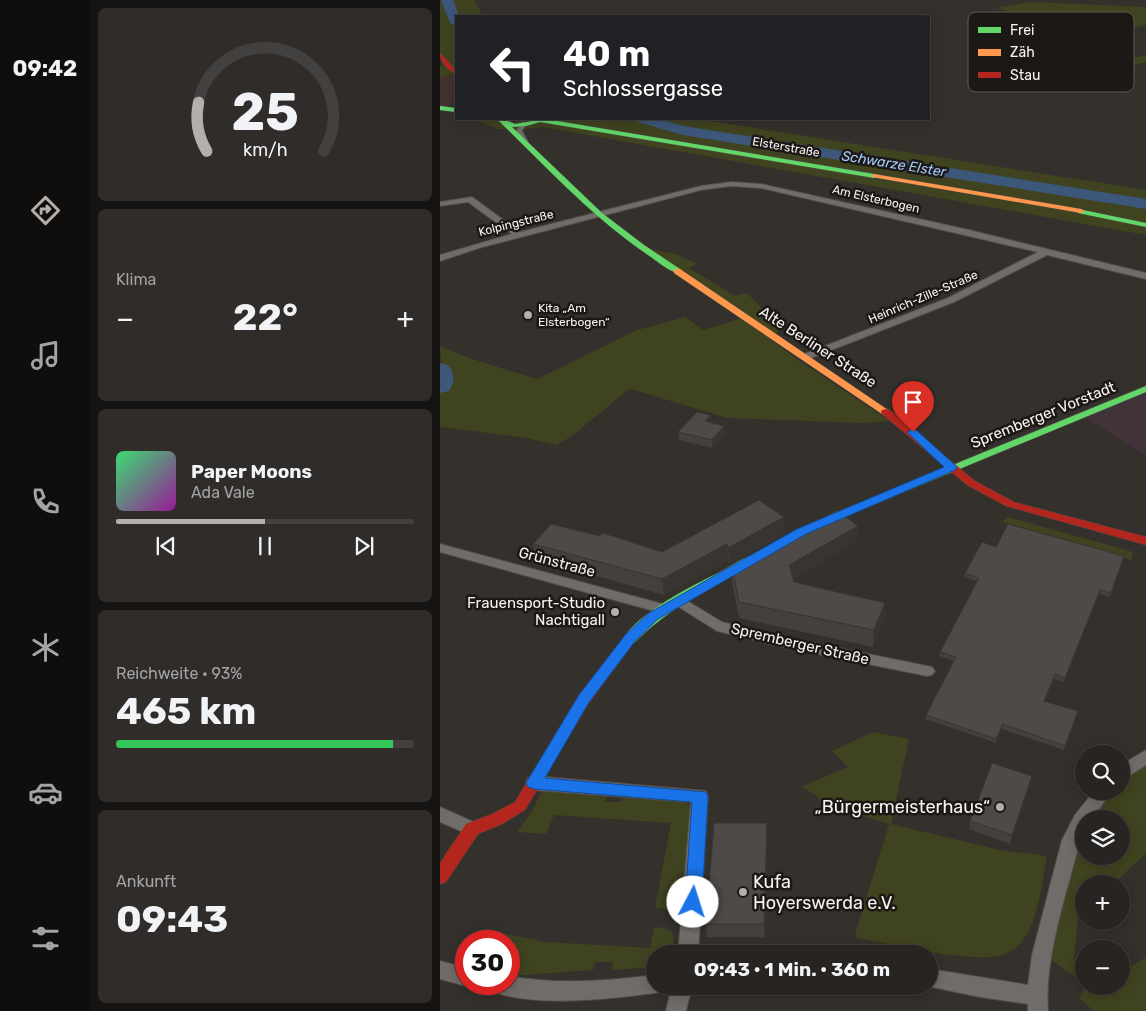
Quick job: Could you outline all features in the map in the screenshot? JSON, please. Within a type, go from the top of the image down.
[{"type":"street","points":[[440,55],[447,65],[455,71]]},
{"type":"street","points":[[440,108],[455,110]]},
{"type":"street","points":[[504,121],[523,124],[541,120]]},
{"type":"street","name":"Elsterstraße","points":[[541,120],[1080,211],[1146,225]]},
{"type":"street","name":"Alte Berliner Straße","points":[[504,121],[510,131],[524,142],[599,215],[641,247],[904,425],[971,483],[1010,504],[1146,541]]},
{"type":"street","points":[[523,124],[519,131],[524,142]]},
{"type":"street","name":"Am Elsterbogen","points":[[599,215],[711,186],[748,184],[1146,276]]},
{"type":"street","points":[[440,204],[469,200],[518,235]]},
{"type":"street","name":"Kolpingstraße","points":[[440,258],[518,235],[599,215]]},
{"type":"street","name":"Heinrich-Zille-Straße","points":[[806,357],[902,321],[951,300],[1046,252]]},
{"type":"street","name":"Spremberger Vorstadt","points":[[952,467],[1146,389]]},
{"type":"street","points":[[809,528],[952,467]]},
{"type":"street","name":"Grünstraße","points":[[440,548],[665,609]]},
{"type":"street","points":[[440,877],[472,829],[497,820],[520,806],[584,699],[617,654],[642,625],[665,609],[765,552]]},
{"type":"street","name":"Spremberger Straße","points":[[679,602],[717,626],[774,640],[927,671]]},
{"type":"street","points":[[1130,768],[1146,756]]},
{"type":"street","points":[[534,783],[700,796],[698,843],[689,945]]},
{"type":"street","points":[[938,980],[1038,1003],[1042,955],[1071,840],[1081,820],[1097,800]]},
{"type":"street","points":[[440,814],[472,829]]},
{"type":"street","points":[[440,970],[455,974]]},
{"type":"street","points":[[520,987],[567,992],[646,985]]},
{"type":"street","points":[[676,1011],[680,995]]},
{"type":"shaded area","points":[[455,74],[455,101],[444,108],[440,108],[440,77]]},
{"type":"shaded area","points":[[1146,392],[1146,456],[1082,415]]},
{"type":"green space","points":[[440,0],[474,0],[482,15],[455,15],[455,74],[440,77],[440,66],[447,65],[440,55]]},
{"type":"green space","points":[[1031,2],[1146,7],[1146,25],[1134,28],[1134,12],[1011,12],[996,8]]},
{"type":"green space","points":[[1146,55],[1146,62],[1134,65],[1134,58]]},
{"type":"green space","points":[[475,120],[501,120],[503,123],[541,120],[704,120],[1146,190],[1146,235],[543,127],[499,129]]},
{"type":"green space","points":[[644,248],[675,254],[698,264],[689,268],[735,296],[747,293],[775,322],[778,331],[775,337]]},
{"type":"green space","points":[[685,317],[703,330],[742,318],[798,360],[890,421],[864,423],[727,418],[631,389],[572,436],[556,445],[527,438],[440,427],[440,386],[442,381],[440,346],[469,358],[537,379],[637,330]]},
{"type":"green space","points":[[1008,517],[1133,552],[1131,560],[1007,528],[1010,524],[1002,522]]},
{"type":"green space","points":[[873,732],[909,739],[891,824],[1000,850],[1047,856],[1035,916],[1025,937],[1018,946],[1005,954],[992,957],[974,957],[938,953],[938,945],[891,945],[857,938],[855,935],[889,824],[821,803],[816,795],[801,787],[848,767],[832,751]]},
{"type":"green space","points":[[1146,757],[1146,853],[1123,875],[1075,875],[1075,930],[1077,930],[1074,958],[1075,976],[1043,955],[1075,844],[1075,865],[1130,865],[1130,810],[1090,810],[1098,800],[1130,800],[1130,769]]},
{"type":"green space","points":[[542,791],[607,795],[605,802],[621,802],[623,797],[678,799],[687,803],[692,809],[682,903],[679,908],[674,910],[655,908],[671,823],[554,815],[546,834],[517,832],[532,811]]},
{"type":"green space","points":[[654,927],[666,929],[672,933],[674,945],[651,945]]},
{"type":"green space","points":[[520,937],[546,942],[646,948],[646,968],[612,970],[613,962],[595,962],[593,970],[520,975]]},
{"type":"green space","points":[[1146,957],[1146,1011],[1094,1011],[1079,998],[1081,995],[1130,995],[1130,967]]},
{"type":"building","points":[[697,412],[711,415],[705,421],[724,426],[712,440],[678,432]]},
{"type":"building","points":[[759,500],[784,517],[728,548],[727,544],[662,579],[533,544],[551,524],[600,536],[603,533],[662,552]]},
{"type":"building","points":[[837,510],[858,526],[789,565],[794,582],[885,603],[874,630],[739,602],[732,567]]},
{"type":"building","points":[[1008,524],[1124,556],[1111,593],[1100,590],[1065,678],[1055,674],[1044,701],[1078,711],[1065,746],[1003,724],[996,739],[926,715],[956,657],[940,652],[979,578],[965,573],[982,542],[996,547]]},
{"type":"building","name":"„Bürgermeisterhaus“","points":[[992,763],[1032,776],[1012,835],[970,821]]},
{"type":"building","points":[[714,823],[767,823],[764,924],[706,924]]},
{"type":"waterway","name":"Schwarze Elster","points":[[447,0],[455,20]]},
{"type":"waterway","name":"Schwarze Elster","points":[[647,120],[683,130],[1146,204]]},
{"type":"waterway","points":[[440,370],[442,381],[440,386]]},
{"type":"traffic: fast","points":[[440,108],[455,110]]},
{"type":"traffic: fast","points":[[501,120],[515,125],[526,125],[540,120]]},
{"type":"traffic: fast","points":[[539,120],[874,176]]},
{"type":"traffic: fast","points":[[508,124],[511,131],[525,142],[599,215],[677,271]]},
{"type":"traffic: fast","points":[[1081,211],[1146,225]]},
{"type":"traffic: fast","points":[[820,523],[1146,389]]},
{"type":"traffic: fast","points":[[628,641],[670,605],[751,560]]},
{"type":"traffic: slow","points":[[874,176],[1081,211]]},
{"type":"traffic: slow","points":[[677,271],[886,412]]},
{"type":"traffic: jam","points":[[440,55],[447,65],[455,71]]},
{"type":"traffic: jam","points":[[886,412],[971,483],[1010,504],[1146,541]]},
{"type":"traffic: jam","points":[[440,877],[472,829],[497,819],[520,806],[584,699],[628,641]]},
{"type":"place","name":"Kita „Am Elsterbogen“","points":[[528,315]]},
{"type":"place","name":"Frauensport-Studio Nachtigall","points":[[615,612]]},
{"type":"place","name":"„Bürgermeisterhaus“","points":[[1000,807]]},
{"type":"place","name":"Kufa Hoyerswerda e.V.","points":[[743,892]]},
{"type":"route","points":[[693,902],[700,823],[700,796],[534,783],[584,699],[617,654],[642,625],[654,616],[802,531],[952,467],[913,432]]}]
